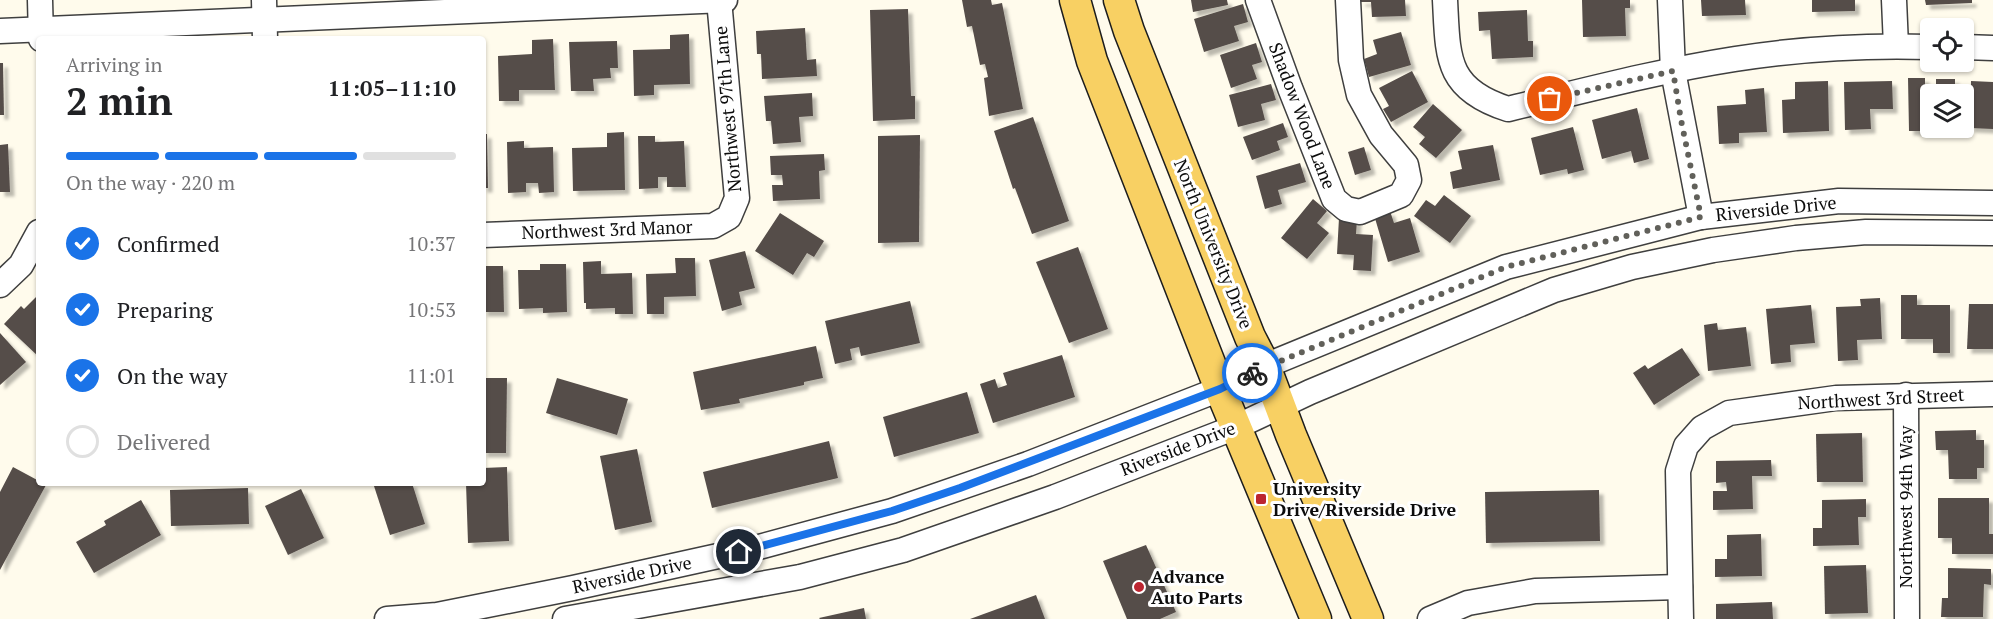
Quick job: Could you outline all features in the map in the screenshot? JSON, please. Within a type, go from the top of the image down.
[{"type":"main road","points":[[1075,0],[1092,61],[1220,389],[1316,619]]},
{"type":"main road","name":"North University Drive","points":[[1119,0],[1129,31],[1250,337],[1265,366],[1368,619]]},
{"type":"street","points":[[40,0],[41,34]]},
{"type":"street","points":[[0,31],[41,34],[264,20],[721,0]]},
{"type":"street","name":"Northwest 97th Lane","points":[[721,0],[737,198],[729,217]]},
{"type":"street","name":"Shadow Wood Lane","points":[[1258,0],[1334,199],[1346,209],[1360,212],[1401,195],[1409,180],[1406,165],[1382,135],[1359,96],[1351,60],[1348,0]]},
{"type":"street","points":[[1445,0],[1447,43],[1451,67],[1468,89],[1487,102],[1508,108],[1735,59],[1811,50],[1920,46]]},
{"type":"street","points":[[1670,0],[1673,71],[1701,217]]},
{"type":"street","points":[[1894,0],[1896,46]]},
{"type":"street","points":[[1974,47],[1993,48]]},
{"type":"street","name":"Riverside Drive","points":[[387,619],[437,615],[584,586],[759,547],[892,511],[1028,464],[1220,389],[1265,366],[1506,267],[1701,217],[1839,201],[1993,203]]},
{"type":"street","name":"Northwest 3rd Manor","points":[[486,235],[713,226],[729,217]]},
{"type":"street","name":"Riverside Drive","points":[[584,618],[800,577],[903,550],[1055,497],[1236,427],[1280,406],[1554,290],[1632,267],[1713,250],[1796,238],[1866,232],[1993,233]]},
{"type":"street","points":[[0,285],[21,265],[36,238]]},
{"type":"street","name":"Northwest 3rd Street","points":[[1680,587],[1678,471],[1686,446],[1702,428],[1730,413],[1836,398],[1993,394]]},
{"type":"street","name":"Northwest 94th Way","points":[[1906,395],[1907,619]]},
{"type":"street","points":[[584,586],[584,618]]},
{"type":"street","points":[[1430,619],[1468,603],[1535,591],[1680,587],[1681,619]]},
{"type":"street","name":"Riverside Drive","points":[[437,615],[498,619]]},
{"type":"building","points":[[962,0],[991,0],[992,5],[1002,3],[1023,109],[989,116],[984,78],[988,77],[985,64],[980,65],[972,26],[967,27]]},
{"type":"building","points":[[1191,0],[1227,0],[1228,5],[1193,12]]},
{"type":"building","points":[[1361,0],[1405,0],[1406,16],[1372,17],[1371,2],[1361,2]]},
{"type":"building","points":[[1582,0],[1630,0],[1630,8],[1625,8],[1626,36],[1583,37]]},
{"type":"building","points":[[1701,0],[1745,0],[1746,15],[1702,16]]},
{"type":"building","points":[[1812,0],[1855,0],[1855,11],[1812,12]]},
{"type":"building","points":[[1925,0],[1972,0],[1972,3],[1926,5]]},
{"type":"building","points":[[1243,4],[1248,22],[1234,26],[1239,41],[1204,52],[1194,19]]},
{"type":"building","points":[[908,9],[911,96],[915,96],[915,119],[873,121],[870,10]]},
{"type":"building","points":[[1527,10],[1528,41],[1533,41],[1533,57],[1492,59],[1490,30],[1479,31],[1478,12]]},
{"type":"building","points":[[805,28],[807,60],[816,59],[817,76],[762,79],[761,54],[757,54],[756,31]]},
{"type":"building","points":[[1401,32],[1411,65],[1369,77],[1364,59],[1377,54],[1373,40]]},
{"type":"building","points":[[689,34],[690,84],[654,85],[654,95],[634,96],[633,50],[670,49],[670,35]]},
{"type":"building","points":[[553,39],[555,90],[519,90],[519,101],[499,101],[498,56],[532,54],[532,40]]},
{"type":"building","points":[[617,41],[618,68],[610,68],[611,78],[593,79],[594,91],[571,91],[569,42]]},
{"type":"building","points":[[1256,43],[1262,62],[1252,65],[1257,79],[1231,88],[1220,55]]},
{"type":"building","points":[[0,63],[3,63],[4,115],[0,115]]},
{"type":"building","points":[[1412,71],[1428,102],[1391,122],[1383,109],[1389,106],[1379,88]]},
{"type":"building","points":[[1908,78],[1925,78],[1925,84],[1920,84],[1920,131],[1909,131]]},
{"type":"building","points":[[1936,79],[1955,79],[1955,84],[1936,84]]},
{"type":"building","points":[[1828,81],[1829,131],[1783,133],[1782,100],[1795,99],[1795,82]]},
{"type":"building","points":[[1892,81],[1893,109],[1870,109],[1871,129],[1845,130],[1844,82]]},
{"type":"building","points":[[1971,81],[1993,82],[1993,129],[1974,128],[1974,84],[1971,84]]},
{"type":"building","points":[[1271,84],[1276,100],[1261,104],[1265,120],[1238,127],[1229,95]]},
{"type":"building","points":[[1764,88],[1767,132],[1739,133],[1739,143],[1719,144],[1717,106],[1746,104],[1745,90]]},
{"type":"building","points":[[812,93],[813,116],[799,117],[801,142],[773,144],[771,121],[766,121],[764,96]]},
{"type":"building","points":[[1433,104],[1462,130],[1436,158],[1419,144],[1425,137],[1413,127]]},
{"type":"building","points":[[1637,108],[1649,159],[1634,163],[1631,151],[1602,159],[1592,120]]},
{"type":"building","points":[[1033,117],[1069,221],[1032,234],[1015,188],[1013,189],[994,131]]},
{"type":"building","points":[[1283,123],[1288,137],[1277,141],[1280,150],[1252,160],[1243,137]]},
{"type":"building","points":[[1573,127],[1584,170],[1568,174],[1567,169],[1540,175],[1531,138]]},
{"type":"building","points":[[624,132],[625,190],[573,191],[572,148],[607,147],[607,133]]},
{"type":"building","points":[[486,134],[487,134],[488,188],[486,188]]},
{"type":"building","points":[[920,135],[919,242],[878,243],[878,136]]},
{"type":"building","points":[[638,136],[655,136],[655,142],[684,141],[686,187],[667,187],[667,177],[658,177],[658,188],[639,189]]},
{"type":"building","points":[[524,141],[524,148],[553,147],[554,192],[539,193],[538,183],[526,183],[526,192],[508,193],[507,142]]},
{"type":"building","points":[[8,144],[10,192],[0,192],[0,145]]},
{"type":"building","points":[[1493,145],[1500,180],[1453,189],[1450,172],[1462,169],[1458,151]]},
{"type":"building","points":[[1364,147],[1371,170],[1355,175],[1348,152]]},
{"type":"building","points":[[824,154],[825,170],[819,171],[820,199],[773,201],[772,185],[783,185],[782,175],[771,175],[770,156]]},
{"type":"building","points":[[1300,163],[1306,182],[1278,190],[1282,204],[1265,209],[1256,176]]},
{"type":"building","points":[[1444,195],[1471,216],[1450,243],[1414,216],[1426,200],[1435,206]]},
{"type":"building","points":[[1313,199],[1327,211],[1317,223],[1329,233],[1307,259],[1281,238]]},
{"type":"building","points":[[1390,211],[1394,223],[1410,218],[1420,252],[1388,262],[1374,215]]},
{"type":"building","points":[[780,213],[824,241],[814,257],[807,253],[793,275],[755,251]]},
{"type":"building","points":[[1339,218],[1357,220],[1356,234],[1373,235],[1371,271],[1353,270],[1354,255],[1337,254]]},
{"type":"building","points":[[1078,247],[1108,329],[1069,343],[1036,262]]},
{"type":"building","points":[[745,251],[755,288],[739,292],[742,305],[722,311],[709,260]]},
{"type":"building","points":[[675,258],[695,258],[696,296],[664,297],[664,314],[647,314],[646,274],[676,273]]},
{"type":"building","points":[[601,261],[601,274],[632,273],[633,314],[615,314],[615,308],[586,309],[583,262]]},
{"type":"building","points":[[540,264],[566,264],[567,312],[543,313],[543,308],[519,309],[518,270],[540,270]]},
{"type":"building","points":[[486,266],[503,266],[504,312],[486,312]]},
{"type":"building","points":[[1901,295],[1917,295],[1917,305],[1950,305],[1950,353],[1933,353],[1933,339],[1901,339]]},
{"type":"building","points":[[36,297],[36,354],[4,324],[21,306],[24,309]]},
{"type":"building","points":[[1880,298],[1882,339],[1857,340],[1858,360],[1838,361],[1836,307],[1861,306],[1860,299]]},
{"type":"building","points":[[910,301],[920,343],[861,356],[859,347],[850,349],[852,360],[835,364],[825,321]]},
{"type":"building","points":[[1969,304],[1993,304],[1993,349],[1967,349]]},
{"type":"building","points":[[1811,305],[1815,343],[1790,345],[1791,362],[1771,364],[1766,309]]},
{"type":"building","points":[[1717,323],[1718,330],[1746,327],[1751,366],[1708,371],[1704,325]]},
{"type":"building","points":[[0,333],[26,362],[0,385]]},
{"type":"building","points":[[816,346],[823,378],[804,382],[804,385],[739,399],[740,403],[701,410],[693,372]]},
{"type":"building","points":[[1682,348],[1700,375],[1654,405],[1633,373],[1645,365],[1648,369]]},
{"type":"building","points":[[1062,355],[1075,397],[993,423],[980,384],[995,379],[998,388],[1007,385],[1003,373]]},
{"type":"building","points":[[486,378],[507,378],[506,453],[486,453]]},
{"type":"building","points":[[557,378],[628,399],[617,435],[546,413]]},
{"type":"building","points":[[967,392],[979,433],[894,457],[883,417]]},
{"type":"building","points":[[1976,430],[1976,440],[1984,440],[1984,468],[1977,468],[1977,479],[1949,479],[1948,450],[1936,450],[1935,431]]},
{"type":"building","points":[[1862,433],[1863,482],[1817,482],[1816,434]]},
{"type":"building","points":[[829,441],[838,478],[712,508],[703,472]]},
{"type":"building","points":[[637,449],[652,522],[615,530],[600,456]]},
{"type":"building","points":[[1771,460],[1772,476],[1752,476],[1753,509],[1713,510],[1713,491],[1727,491],[1726,482],[1716,483],[1716,461]]},
{"type":"building","points":[[13,467],[36,479],[36,486],[45,486],[0,570],[0,492]]},
{"type":"building","points":[[507,467],[509,541],[468,543],[466,486],[486,486],[486,468]]},
{"type":"building","points":[[374,486],[413,486],[425,524],[390,535]]},
{"type":"building","points":[[248,488],[249,524],[171,526],[170,490]]},
{"type":"building","points":[[301,489],[324,538],[288,555],[265,506]]},
{"type":"building","points":[[1599,490],[1600,541],[1486,543],[1485,492]]},
{"type":"building","points":[[1938,498],[1989,498],[1989,534],[1993,534],[1993,554],[1952,554],[1952,538],[1938,538]]},
{"type":"building","points":[[1866,499],[1866,517],[1858,517],[1859,545],[1813,546],[1813,528],[1822,528],[1822,500]]},
{"type":"building","points":[[141,500],[161,535],[94,573],[76,542],[106,525],[104,521]]},
{"type":"building","points":[[1761,534],[1762,576],[1715,577],[1715,559],[1727,559],[1727,535]]},
{"type":"building","name":"Advance Auto Parts","points":[[1146,545],[1176,612],[1160,619],[1127,619],[1103,561]]},
{"type":"building","points":[[1866,565],[1868,613],[1825,614],[1824,566]]},
{"type":"building","points":[[1948,568],[1991,569],[1991,585],[1984,584],[1983,617],[1941,617],[1942,598],[1948,598]]},
{"type":"building","points":[[1036,595],[1045,619],[970,619]]},
{"type":"building","points":[[1772,602],[1773,619],[1716,619],[1716,604]]},
{"type":"building","points":[[864,608],[866,619],[819,618]]},
{"type":"way so far","points":[[1252,373],[1506,267],[1701,217],[1673,71],[1550,99]]},
{"type":"place","name":"University Drive/Riverside Drive","points":[[1261,499]]},
{"type":"place","name":"Advance Auto Parts","points":[[1139,587]]},
{"type":"route","points":[[739,552],[892,511],[960,488],[1220,389],[1252,373]]}]
